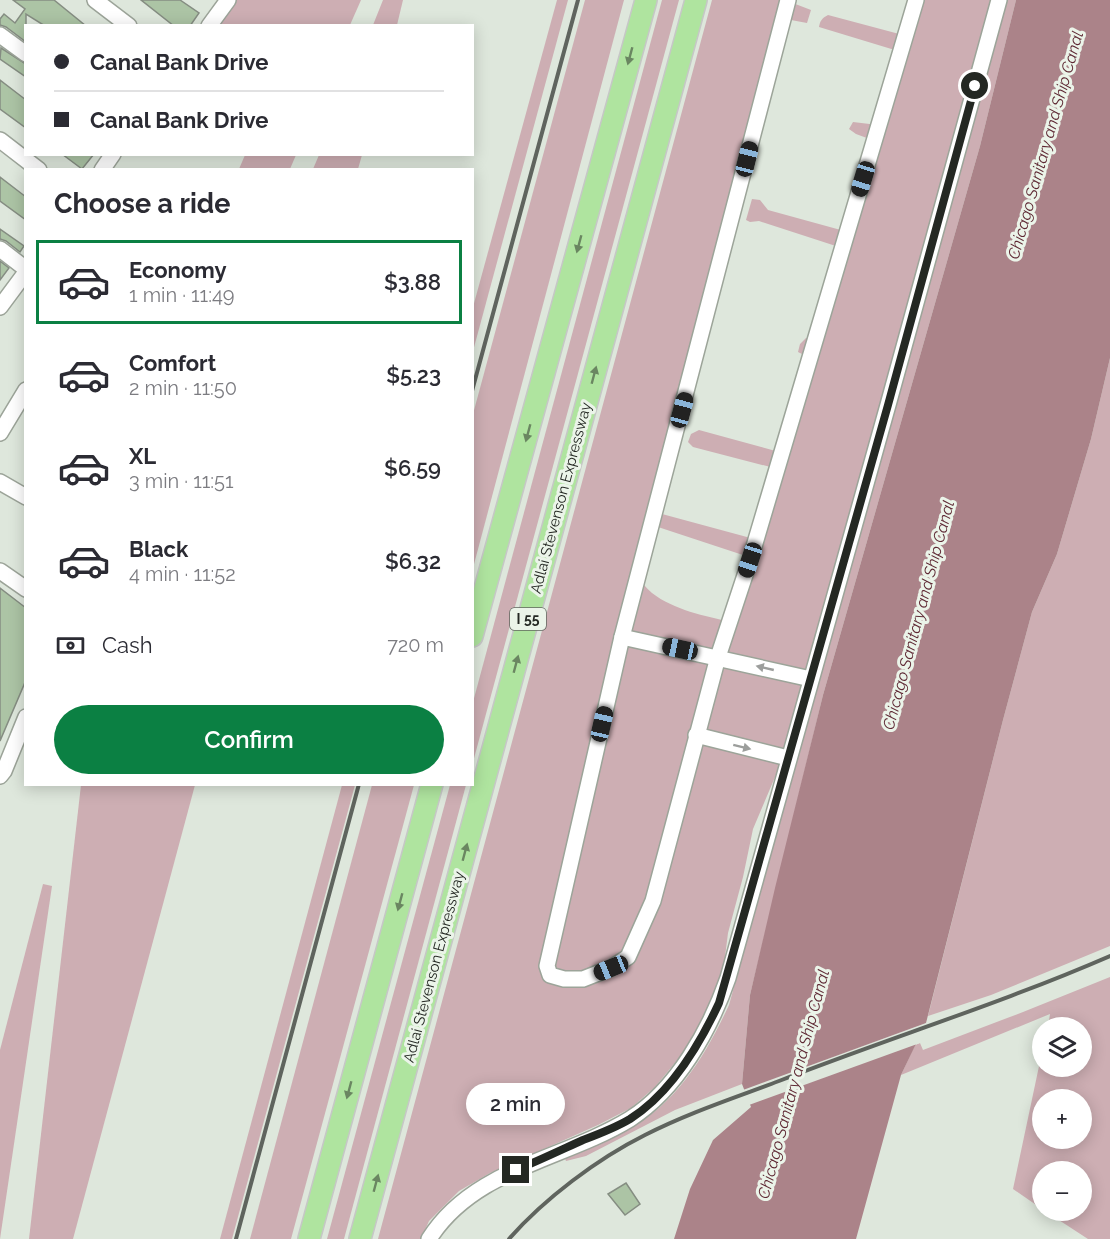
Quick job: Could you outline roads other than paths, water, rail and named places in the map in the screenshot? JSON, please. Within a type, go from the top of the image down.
[{"type":"highway","points":[[474,629],[646,0]]},
{"type":"highway","name":"Adlai Stevenson Expressway","points":[[360,1239],[696,0]]},
{"type":"highway","points":[[309,1239],[431,786]]},
{"type":"street","points":[[95,0],[126,24]]},
{"type":"street","points":[[210,24],[228,0]]},
{"type":"street","points":[[788,0],[622,637],[547,966],[550,975],[564,979],[583,979],[611,968],[628,957],[652,901],[718,657],[750,560],[916,0]]},
{"type":"street","points":[[429,1239],[448,1214],[477,1189],[630,1119],[662,1091],[694,1051],[707,1029],[728,978],[999,0]]},
{"type":"street","points":[[0,35],[24,53]]},
{"type":"street","points":[[0,140],[36,168]]},
{"type":"street","points":[[0,249],[24,268]]},
{"type":"street","points":[[0,307],[24,273]]},
{"type":"street","points":[[0,433],[24,393]]},
{"type":"street","points":[[0,482],[24,496]]},
{"type":"street","points":[[0,571],[24,588]]},
{"type":"street","points":[[622,637],[811,679]]},
{"type":"street","points":[[0,776],[24,722]]},
{"type":"street","points":[[696,735],[788,758]]},
{"type":"water","name":"Chicago Sanitary and Ship Canal","points":[[1016,0],[1110,0],[1110,358],[1091,439],[1057,554],[1032,612],[926,1023],[901,1075],[856,1239],[674,1239],[690,1189],[713,1140],[751,1107],[742,1084],[750,995],[775,888],[823,695],[980,146]]},
{"type":"railway","points":[[474,384],[578,0]]},
{"type":"railway","points":[[236,1239],[358,786]]},
{"type":"railway","points":[[509,1239],[538,1209],[572,1181],[608,1156],[661,1127],[1110,956]]}]
